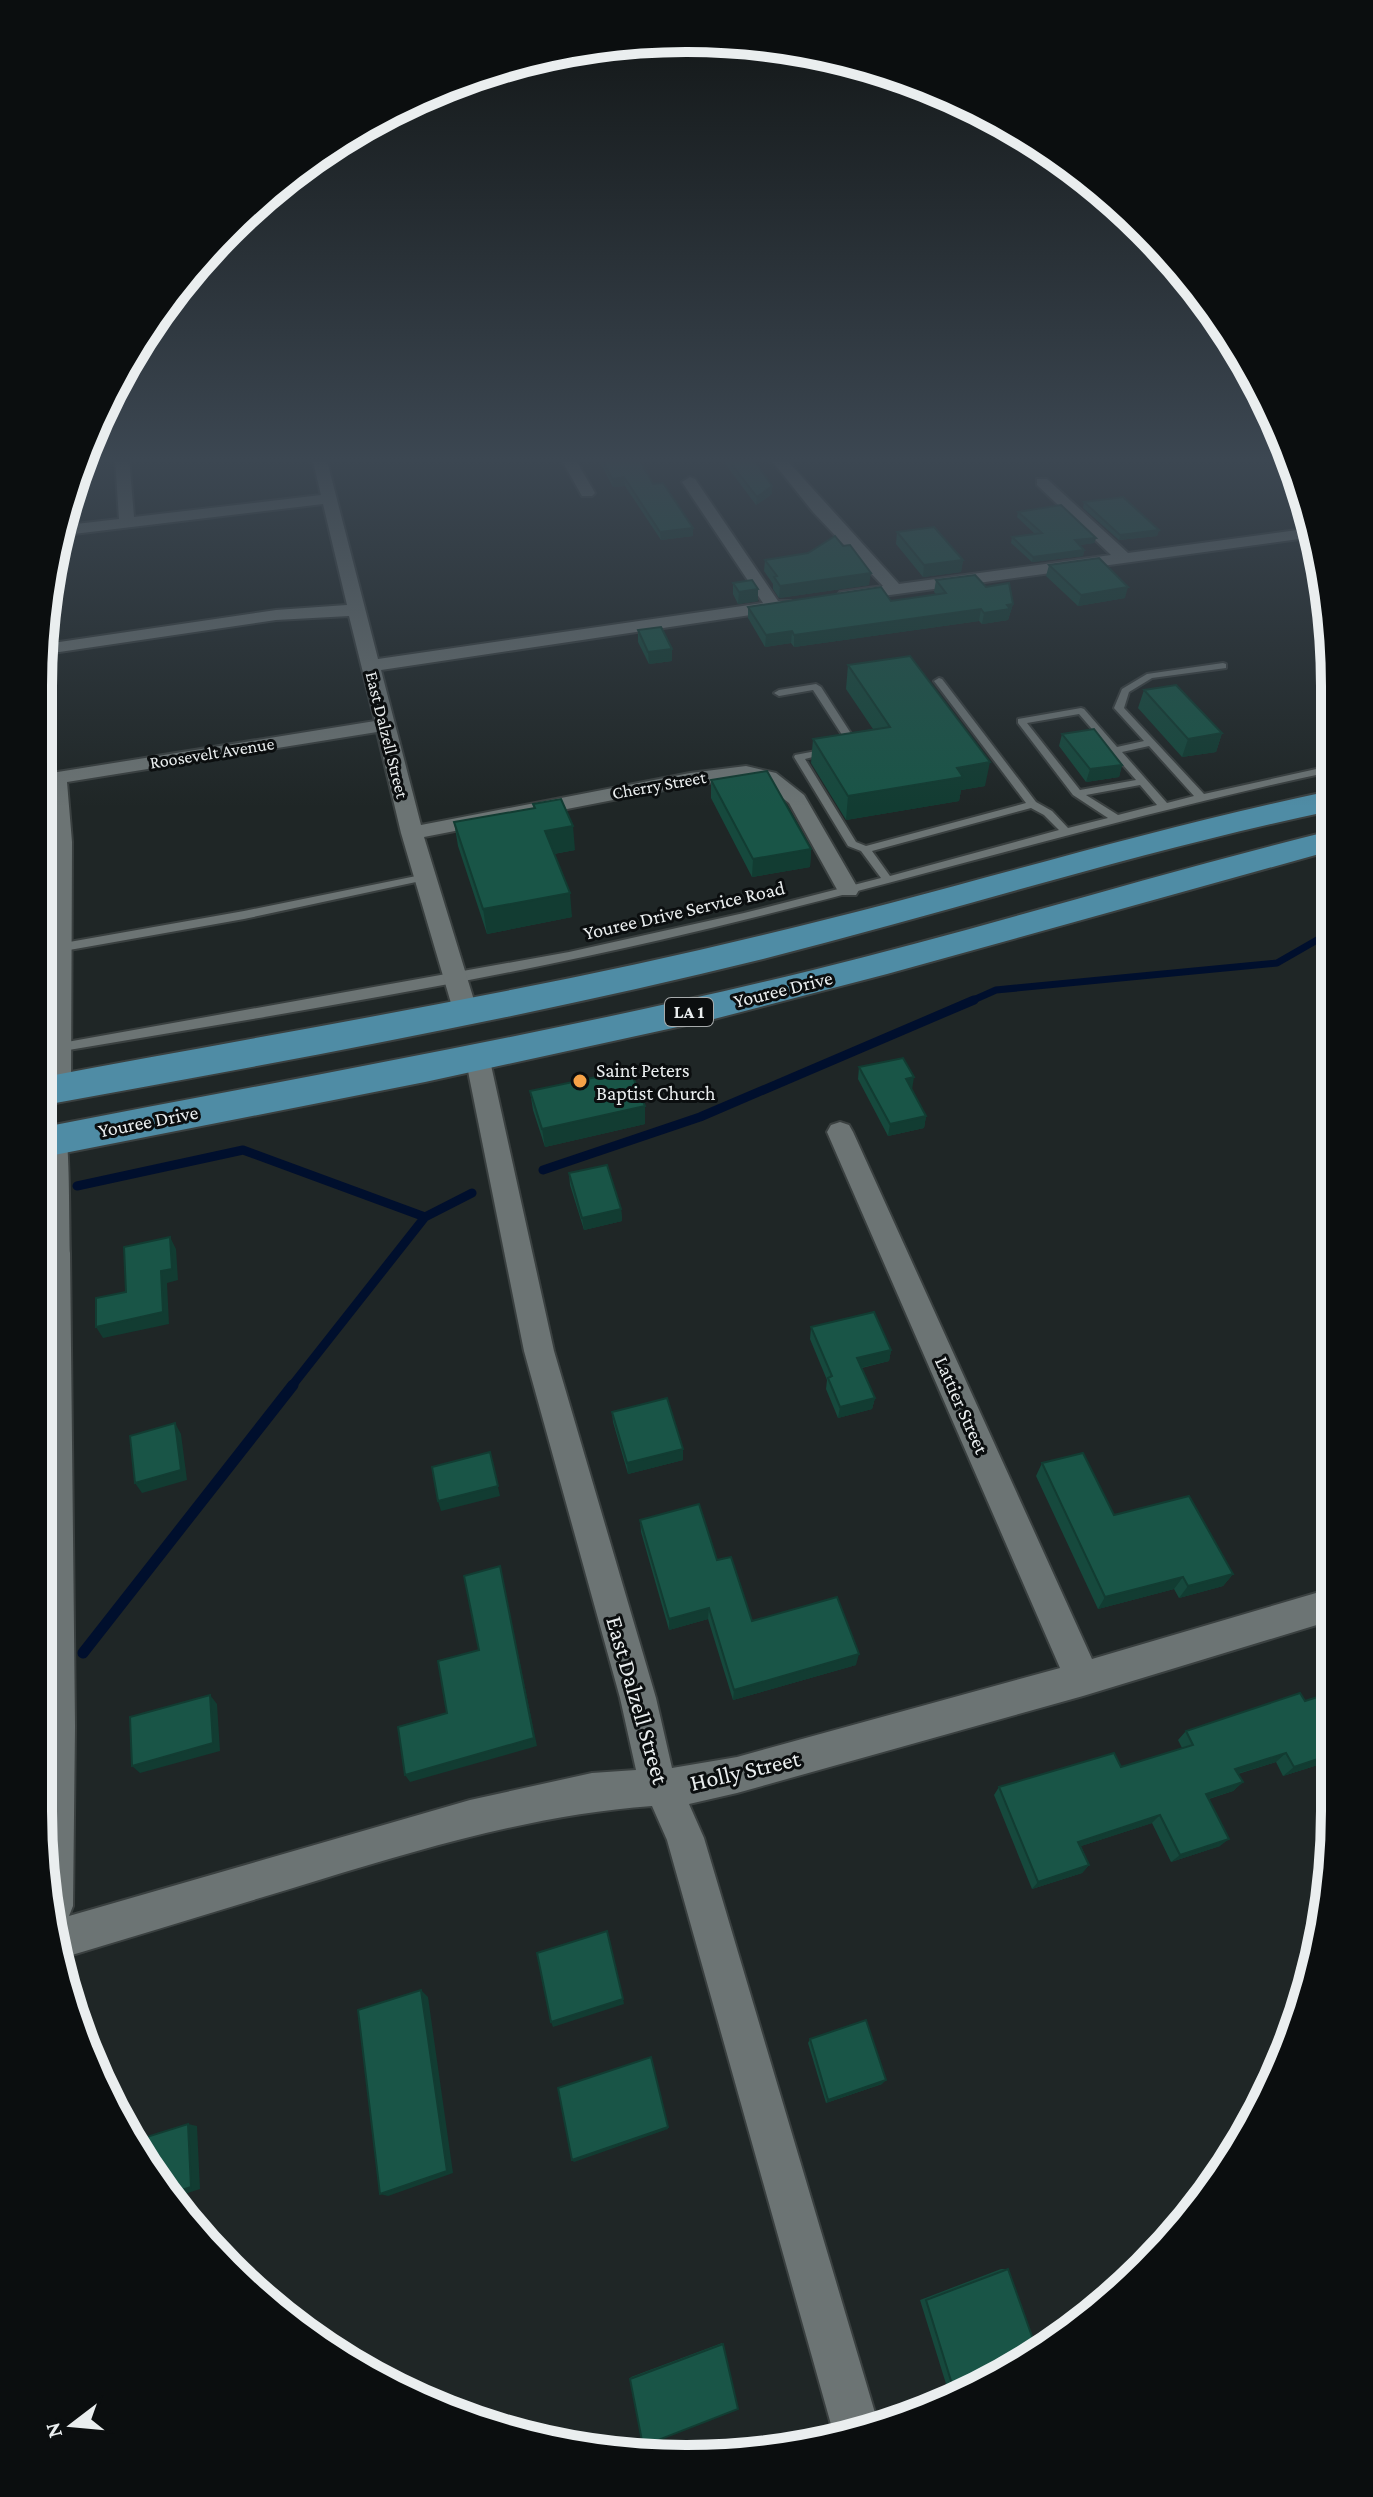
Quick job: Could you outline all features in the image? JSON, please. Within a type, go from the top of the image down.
[{"type":"main road","name":"LA 1","points":[[52,1089],[461,993],[762,947],[1098,856],[1321,803]]},
{"type":"main road","name":"Youree Drive","points":[[52,1140],[690,1012],[810,983],[1135,891],[1321,843]]},
{"type":"main road","points":[[461,993],[477,1056]]},
{"type":"street","name":"East Dalzell Street","points":[[347,574],[412,833],[461,993]]},
{"type":"street","points":[[752,574],[774,607]]},
{"type":"street","points":[[881,574],[895,589]]},
{"type":"street","points":[[835,598],[1014,574]]},
{"type":"street","points":[[371,666],[804,602]]},
{"type":"street","points":[[53,648],[276,615],[356,610]]},
{"type":"street","name":"Roosevelt Avenue","points":[[52,779],[385,725]]},
{"type":"street","name":"Cherry Street","points":[[412,833],[690,779],[746,772],[769,777],[797,799],[848,890]]},
{"type":"street","points":[[52,799],[61,842],[58,948],[52,1016]]},
{"type":"street","name":"East Dalzell Street","points":[[477,1056],[539,1351],[638,1698],[652,1765],[685,1838],[854,2422]]},
{"type":"street","name":"Lattier Street","points":[[840,1132],[1083,1679]]},
{"type":"street","points":[[52,1178],[56,1253],[55,1869]]},
{"type":"street","name":"Holly Street","points":[[65,1937],[470,1819],[592,1792],[661,1787],[737,1775],[1083,1679],[1321,1608]]},
{"type":"lane","points":[[1200,796],[1119,708],[1125,691],[1150,676],[1223,666]]},
{"type":"lane","points":[[939,681],[1032,804],[1048,813],[1065,831]]},
{"type":"lane","points":[[779,693],[816,687],[854,746],[799,757],[852,844],[865,849],[887,879]]},
{"type":"lane","points":[[1114,817],[1077,793],[1021,721],[1081,711],[1163,805]]},
{"type":"lane","points":[[1115,750],[1151,743]]},
{"type":"lane","name":"Youree Drive Service Road","points":[[52,1050],[461,993],[1114,817],[1321,771]]},
{"type":"lane","points":[[1077,793],[1143,782]]},
{"type":"lane","points":[[865,849],[1032,804]]},
{"type":"lane","points":[[58,948],[244,915],[426,877]]},
{"type":"building","points":[[775,574],[867,574],[780,586],[774,577],[777,576]]},
{"type":"building","points":[[1058,574],[1115,574],[1128,587],[1081,595]]},
{"type":"building","points":[[975,575],[986,587],[1009,583],[1013,604],[1007,605],[1010,609],[984,613],[981,609],[794,635],[792,631],[766,635],[748,607],[881,587],[891,601],[946,593],[936,580]]},
{"type":"building","points":[[752,580],[758,589],[739,592],[733,583]]},
{"type":"building","points":[[661,627],[672,649],[648,652],[638,630]]},
{"type":"building","points":[[910,656],[990,762],[957,768],[963,777],[848,796],[813,739],[890,727],[848,665]]},
{"type":"building","points":[[1176,685],[1222,733],[1188,739],[1144,690]]},
{"type":"building","points":[[1094,729],[1122,765],[1090,769],[1062,734]]},
{"type":"building","points":[[767,771],[811,849],[753,859],[711,780]]},
{"type":"building","points":[[561,799],[573,826],[545,831],[570,893],[483,909],[454,822],[535,808],[533,804]]},
{"type":"building","points":[[903,1058],[914,1077],[906,1079],[926,1116],[890,1124],[859,1067]]},
{"type":"building","points":[[630,1070],[645,1106],[542,1129],[530,1091]]},
{"type":"building","points":[[607,1165],[621,1209],[582,1218],[569,1173]]},
{"type":"building","points":[[170,1237],[172,1269],[161,1271],[163,1312],[96,1327],[96,1298],[126,1292],[124,1247]]},
{"type":"building","points":[[874,1312],[891,1350],[857,1358],[875,1398],[840,1407],[828,1378],[832,1376],[811,1327]]},
{"type":"building","points":[[667,1398],[683,1449],[627,1463],[612,1412]]},
{"type":"building","points":[[175,1423],[181,1470],[135,1483],[130,1436]]},
{"type":"building","points":[[490,1452],[498,1486],[438,1501],[432,1467]]},
{"type":"building","points":[[1083,1453],[1114,1515],[1189,1496],[1233,1574],[1188,1586],[1183,1577],[1105,1597],[1042,1463]]},
{"type":"building","points":[[699,1504],[717,1560],[731,1557],[752,1621],[837,1597],[859,1654],[734,1690],[709,1608],[669,1619],[640,1520]]},
{"type":"building","points":[[500,1566],[534,1738],[405,1775],[398,1727],[447,1713],[438,1661],[479,1650],[464,1576]]},
{"type":"building","points":[[1300,1693],[1305,1701],[1321,1696],[1321,1758],[1294,1767],[1286,1753],[1235,1769],[1243,1782],[1206,1794],[1229,1839],[1180,1855],[1160,1815],[1078,1842],[1089,1865],[1038,1882],[999,1787],[1114,1753],[1121,1767],[1193,1745],[1186,1731]]},
{"type":"building","points":[[210,1695],[213,1743],[132,1766],[130,1717]]},
{"type":"building","points":[[607,1931],[623,1999],[551,2022],[537,1953]]},
{"type":"building","points":[[421,1990],[447,2171],[380,2194],[358,2010]]},
{"type":"building","points":[[866,2020],[886,2080],[828,2100],[810,2039]]},
{"type":"building","points":[[651,2057],[668,2127],[572,2160],[558,2088]]},
{"type":"building","points":[[188,2124],[191,2187],[179,2191],[143,2138]]},
{"type":"building","points":[[1008,2269],[1034,2341],[953,2386],[926,2300]]},
{"type":"building","points":[[723,2344],[738,2409],[643,2444],[630,2379]]},
{"type":"waterway","points":[[969,1002],[996,990],[1277,963],[1321,938]]},
{"type":"waterway","points":[[543,1170],[700,1117],[974,1000]]},
{"type":"waterway","points":[[77,1186],[243,1150],[425,1217]]},
{"type":"waterway","points":[[425,1217],[472,1193]]},
{"type":"waterway","points":[[291,1387],[425,1217]]},
{"type":"waterway","points":[[83,1653],[293,1385]]},
{"type":"place","name":"Saint Peters Baptist Church","points":[[580,1081]]}]
